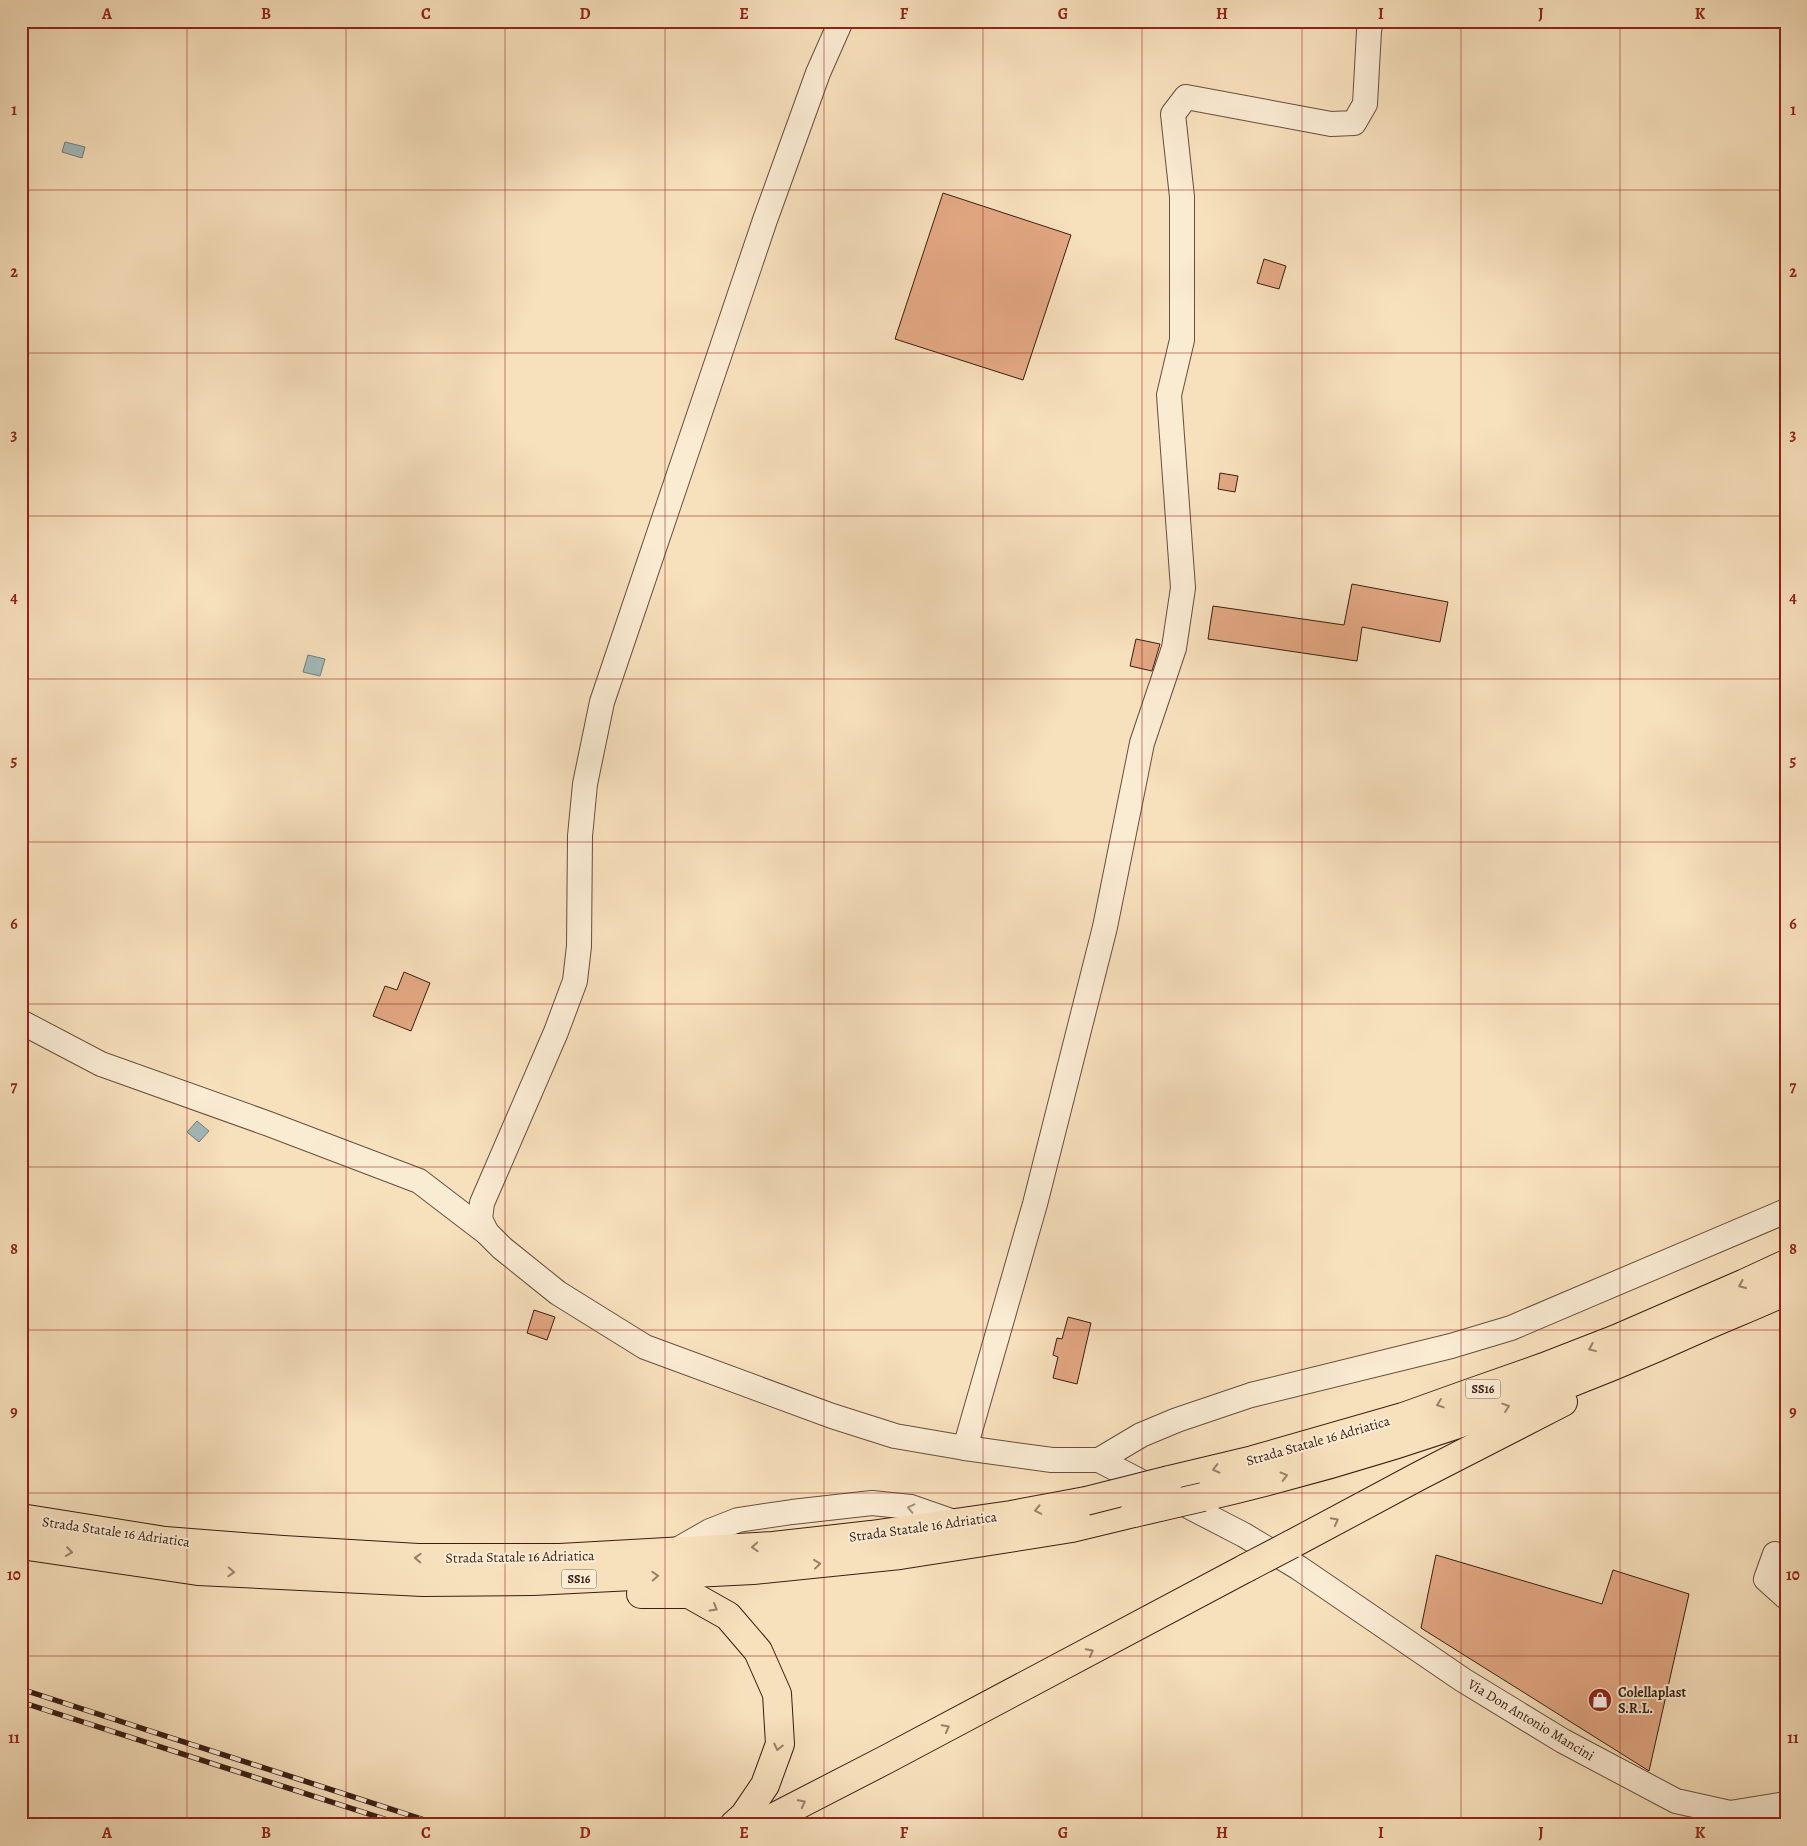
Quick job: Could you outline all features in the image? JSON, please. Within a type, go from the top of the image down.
[{"type":"highway","name":"Strada Statale 16 Adriatica","points":[[21,1518],[165,1541],[418,1558],[560,1558],[773,1546],[957,1523],[1086,1501],[1254,1460],[1403,1417],[1544,1367],[1616,1339],[1786,1264]]},
{"type":"highway","name":"Strada Statale 16 Adriatica","points":[[21,1545],[198,1571],[423,1582],[533,1581],[753,1570],[900,1556],[1072,1528],[1324,1465],[1426,1435],[1569,1384],[1786,1291]]},
{"type":"highway","points":[[759,1825],[1246,1568],[1296,1556],[1419,1476],[1640,1363],[1680,1338]]},
{"type":"highway","points":[[304,1576],[416,1597],[524,1598],[689,1594],[728,1616],[758,1651],[777,1694],[780,1744],[766,1785],[744,1816],[734,1825]]},
{"type":"street","points":[[486,1233],[480,1219],[482,1203],[556,1032],[575,981],[579,946],[580,836],[584,793],[602,702],[765,220],[818,72],[841,21]]},
{"type":"street","points":[[964,1448],[1035,1204],[1103,936],[1142,743],[1176,640],[1183,588],[1168,395],[1182,340],[1182,197],[1173,114],[1186,97],[1331,124],[1354,123],[1365,104],[1371,21]]},
{"type":"street","points":[[21,1022],[101,1064],[419,1181],[558,1292],[645,1347],[832,1416],[895,1436],[1052,1460],[1099,1460],[1141,1435],[1177,1420],[1251,1395],[1451,1346],[1511,1328],[1786,1211]]},
{"type":"street","name":"Via Don Antonio Mancini","points":[[1099,1460],[1244,1535],[1296,1556],[1471,1685],[1563,1741],[1676,1801],[1730,1813],[1786,1804]]},
{"type":"street","points":[[1775,1554],[1766,1579],[1786,1597]]},
{"type":"water","points":[[65,142],[85,147],[82,158],[62,152]]},
{"type":"water","points":[[308,655],[325,659],[320,676],[303,672]]},
{"type":"water","points":[[197,1121],[209,1131],[199,1142],[187,1132]]},
{"type":"building","points":[[943,193],[1071,235],[1023,380],[895,339]]},
{"type":"building","points":[[1264,259],[1286,266],[1279,289],[1257,283]]},
{"type":"building","points":[[1220,473],[1238,476],[1235,492],[1218,489]]},
{"type":"building","points":[[1352,584],[1448,602],[1440,642],[1362,627],[1357,661],[1208,639],[1213,606],[1344,625]]},
{"type":"building","points":[[1136,639],[1160,644],[1152,671],[1130,666]]},
{"type":"building","points":[[404,972],[430,983],[411,1031],[373,1016],[385,986],[397,990]]},
{"type":"building","points":[[534,1310],[555,1317],[547,1340],[527,1333]]},
{"type":"building","points":[[1068,1317],[1091,1323],[1077,1384],[1053,1378],[1058,1357],[1053,1355],[1057,1338],[1062,1339]]},
{"type":"building","name":"Colellaplast S.R.L.","points":[[1436,1555],[1602,1604],[1613,1570],[1689,1594],[1649,1771],[1421,1628]]},
{"type":"railway","points":[[21,1689],[440,1825]]},
{"type":"railway","points":[[21,1702],[403,1825]]},
{"type":"place","name":"Colellaplast S.R.L.","points":[[1600,1700]]}]
